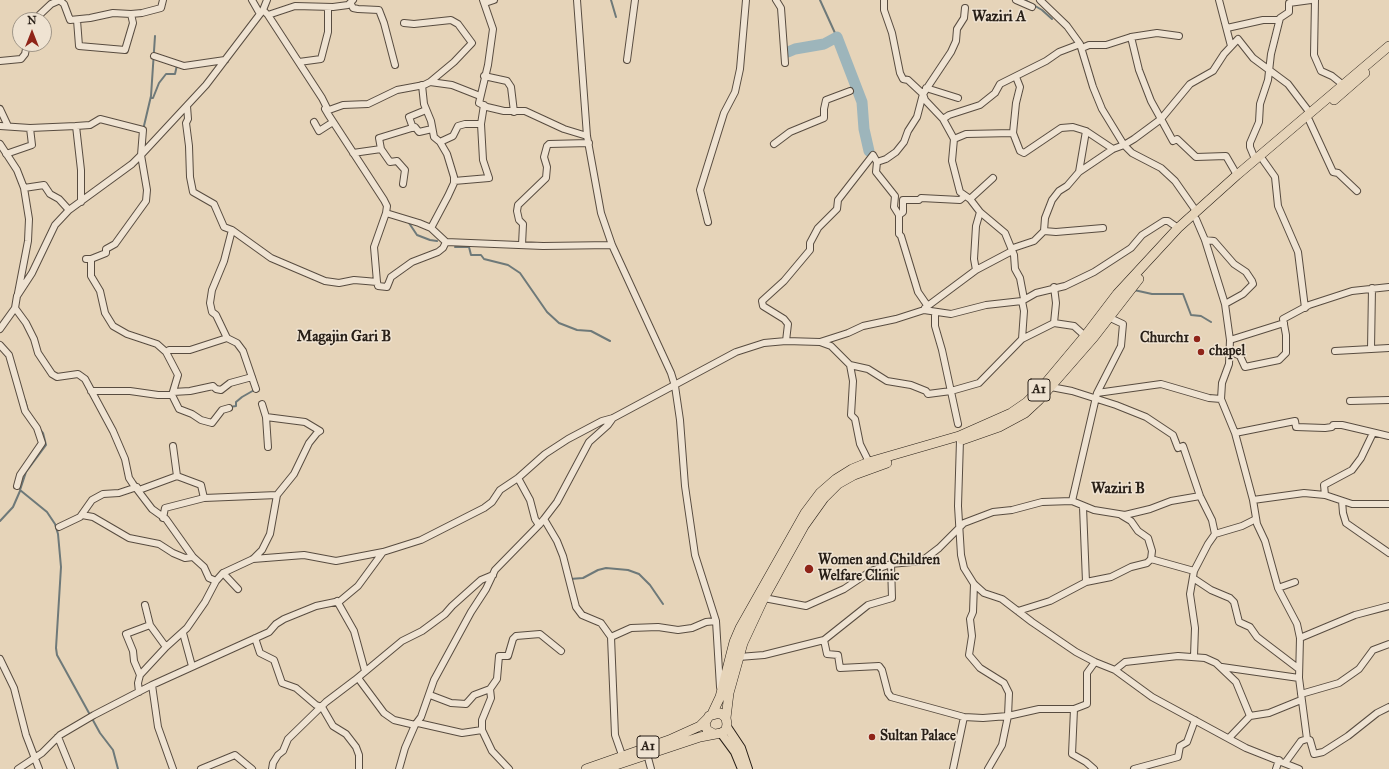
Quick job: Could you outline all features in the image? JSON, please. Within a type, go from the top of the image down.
[{"type":"highway","name":"A1","points":[[1310,116],[1342,84],[1389,46]]},
{"type":"highway","name":"A1","points":[[586,769],[622,755],[669,740],[700,726],[709,716],[721,691],[740,628],[805,513],[828,485],[852,469],[869,462],[958,436],[1011,413],[1027,402],[1044,385],[1085,336],[1117,294],[1178,228],[1196,215],[1310,116],[1389,54]]},
{"type":"highway","name":"A1","points":[[604,769],[722,728],[728,693],[739,657],[764,598],[804,526],[830,491],[847,479],[868,470],[987,432],[1013,420],[1030,408],[1051,387],[1094,337],[1108,317],[1152,264],[1196,215],[1237,175],[1259,160]]},
{"type":"highway","points":[[720,713],[722,728],[707,730],[709,716],[720,713]]},
{"type":"main road","points":[[722,728],[742,769]]},
{"type":"main road","points":[[722,728],[741,748],[748,769]]},
{"type":"street","points":[[42,12],[51,4],[60,0],[64,4],[70,20],[77,20],[113,13],[131,14],[161,8],[163,0]]},
{"type":"street","points":[[252,0],[261,12],[268,14],[295,6],[328,7],[352,2],[353,8],[379,10],[395,65]]},
{"type":"street","points":[[17,296],[32,273],[55,226],[69,210],[132,164],[187,106],[206,85],[225,60],[261,12],[267,0]]},
{"type":"street","points":[[494,0],[484,1],[493,29],[488,65],[484,76],[479,103],[484,106],[514,112],[525,111],[587,136]]},
{"type":"street","points":[[577,0],[587,136],[601,214],[612,245],[671,373],[682,439],[685,486],[695,555],[716,621],[721,691]]},
{"type":"street","points":[[627,60],[635,0]]},
{"type":"street","points":[[708,222],[700,190],[724,113],[734,92],[740,69],[746,0]]},
{"type":"street","points":[[776,0],[781,8],[785,63]]},
{"type":"street","points":[[884,0],[884,10],[892,33],[900,73],[903,79],[908,80],[925,91],[958,98]]},
{"type":"street","points":[[1016,0],[1032,7]]},
{"type":"street","points":[[1040,0],[1066,26],[1081,46],[1093,88],[1102,109],[1124,145],[1132,153],[1147,159],[1162,168],[1175,180],[1196,215],[1226,304],[1230,351],[1229,364],[1222,383],[1221,399],[1234,433],[1253,500],[1256,519],[1265,541],[1278,588],[1297,624],[1300,638],[1299,678],[1301,697],[1307,739],[1310,740],[1314,754],[1323,752],[1348,736],[1377,713],[1389,707]]},
{"type":"street","points":[[1219,0],[1231,46]]},
{"type":"street","points":[[1305,308],[1298,252],[1278,206],[1275,177],[1259,160],[1250,147],[1250,143],[1259,122],[1260,104],[1270,70],[1271,54],[1279,20],[1289,12],[1288,3],[1312,0]]},
{"type":"street","points":[[1315,0],[1314,55],[1321,71],[1332,76],[1342,84]]},
{"type":"street","points":[[299,62],[321,59],[328,32],[328,7]]},
{"type":"street","points":[[877,162],[896,152],[904,142],[908,131],[917,117],[925,91],[951,52],[956,41],[957,29],[964,18],[965,8]]},
{"type":"street","points":[[77,20],[79,46],[125,50],[133,23],[131,14]]},
{"type":"street","points":[[268,14],[327,108],[325,109],[333,122],[387,206],[374,247],[378,286],[387,287],[391,277],[414,261],[438,252],[446,242]]},
{"type":"street","points":[[327,108],[329,110],[344,105],[368,104],[389,93],[430,82],[446,70],[472,43],[458,24],[451,20],[414,24],[404,23]]},
{"type":"street","points":[[1227,28],[1263,20],[1279,20]]},
{"type":"street","points":[[943,119],[949,115],[980,105],[995,93],[1000,84],[1016,77],[1022,71],[1046,61],[1060,52],[1081,46],[1106,45],[1131,37],[1157,33],[1179,36]]},
{"type":"street","points":[[1131,37],[1139,70],[1151,101],[1173,141],[1177,139],[1196,157],[1226,156],[1237,175]]},
{"type":"street","points":[[252,559],[313,555],[322,559],[336,561],[383,552],[421,540],[484,508],[492,502],[500,490],[518,478],[545,454],[568,439],[602,421],[613,418],[644,400],[674,386],[736,352],[764,343],[786,341],[820,342],[848,333],[862,326],[896,319],[925,307],[976,270],[1012,251],[1013,248],[1034,241],[1044,231],[1045,218],[1052,200],[1059,190],[1067,186],[1079,172],[1113,149],[1124,145],[1161,119],[1190,84],[1213,70],[1231,46],[1239,39],[1253,58],[1288,84],[1310,116],[1334,172],[1338,173],[1357,191]]},
{"type":"street","points":[[0,61],[22,59],[25,52]]},
{"type":"street","points":[[154,56],[184,66],[225,60]]},
{"type":"street","points":[[484,76],[507,81],[510,87],[514,112]]},
{"type":"street","points":[[1016,77],[1020,88],[1016,103],[1013,133],[1020,150],[1024,153],[1061,128],[1073,127],[1086,131],[1113,149]]},
{"type":"street","points":[[430,82],[452,85],[480,96]]},
{"type":"street","points":[[422,85],[426,110],[434,137],[440,142],[451,165],[454,181],[431,228]]},
{"type":"street","points":[[774,144],[790,132],[824,118],[826,100],[850,91]]},
{"type":"street","points":[[925,91],[925,100],[943,119],[954,140],[952,161],[960,192],[968,198],[980,212],[1005,233],[1012,251],[1023,300],[1024,311],[1022,339]]},
{"type":"street","points":[[187,106],[188,119],[186,123],[189,146],[190,177],[193,192],[214,204],[224,227],[232,230],[271,258],[325,281],[339,283],[354,280],[377,282]]},
{"type":"street","points":[[454,181],[489,178],[483,160],[481,124],[484,106]]},
{"type":"street","points":[[0,108],[8,126]]},
{"type":"street","points":[[413,128],[409,117],[426,110]]},
{"type":"street","points":[[0,126],[30,128],[76,126],[90,125],[100,119],[143,130],[140,155],[147,190],[146,201],[115,244],[106,249],[106,253],[88,259],[91,276],[100,291],[105,313],[113,326],[127,334],[157,344],[166,352],[178,375],[173,393],[179,409],[192,414],[201,420],[212,422],[222,410],[229,408]]},
{"type":"street","points":[[314,122],[319,131],[333,122]]},
{"type":"street","points":[[440,142],[453,136],[458,126],[465,124],[481,124]]},
{"type":"street","points":[[76,126],[81,170],[81,202]]},
{"type":"street","points":[[403,184],[405,170],[397,161],[390,162],[381,150],[379,138],[416,127],[419,132],[432,129]]},
{"type":"street","points":[[6,154],[32,145],[30,128]]},
{"type":"street","points":[[1079,172],[1086,131]]},
{"type":"street","points":[[954,140],[966,134],[1013,133]]},
{"type":"street","points":[[522,245],[523,224],[519,220],[517,211],[518,205],[546,178],[548,167],[544,157],[547,146],[549,144],[589,143]]},
{"type":"street","points":[[0,144],[18,170],[24,188],[29,219],[28,241],[14,308],[0,329]]},
{"type":"street","points":[[354,153],[381,150]]},
{"type":"street","points":[[786,341],[788,324],[784,319],[763,306],[762,301],[784,281],[810,250],[810,243],[818,228],[837,209],[838,200],[873,155],[877,162],[876,172],[895,196],[894,208],[899,215],[899,234],[901,236],[918,292],[925,307],[935,313],[951,314],[986,305],[1023,300],[1036,292],[1065,286],[1094,272],[1131,248],[1142,235],[1164,221],[1168,221],[1178,228]]},
{"type":"street","points":[[899,215],[903,212],[903,200],[919,200],[921,198],[960,200],[968,198],[993,178]]},
{"type":"street","points":[[24,188],[44,185],[50,194],[59,199],[69,210]]},
{"type":"street","points":[[976,270],[974,259],[976,226],[980,212]]},
{"type":"street","points":[[386,213],[431,228],[446,242],[522,245],[612,245]]},
{"type":"street","points":[[1044,231],[1056,232],[1103,228]]},
{"type":"street","points":[[232,230],[224,261],[212,290],[210,303],[212,312],[216,315],[227,338],[237,343],[243,351],[256,389]]},
{"type":"street","points":[[1205,240],[1214,241],[1234,264],[1246,272],[1252,281],[1252,284],[1243,294],[1226,304]]},
{"type":"street","points":[[1054,288],[1056,303],[1054,323]]},
{"type":"street","points":[[1371,349],[1372,288]]},
{"type":"street","points":[[1230,351],[1240,356],[1245,367],[1279,360],[1286,353],[1286,335],[1283,319],[1305,308],[1352,291],[1372,288],[1389,288]]},
{"type":"street","points":[[14,308],[26,323],[34,339],[38,353],[52,374],[57,377],[78,374],[85,379],[125,459],[129,478],[138,488],[152,509],[163,518],[193,557],[204,567],[209,578],[216,581]]},
{"type":"street","points":[[935,313],[935,326],[942,350],[958,424]]},
{"type":"street","points":[[1072,501],[1097,396],[1121,346],[1123,324],[1108,317]]},
{"type":"street","points":[[820,342],[830,346],[850,365],[868,369],[887,381],[911,385],[926,391],[928,394],[951,391],[979,383],[1022,339],[1054,323],[1074,326],[1085,336]]},
{"type":"street","points":[[1230,340],[1284,323]]},
{"type":"street","points":[[166,352],[169,350],[190,350],[227,338]]},
{"type":"street","points":[[0,344],[9,356],[26,411],[37,428],[42,443],[20,475],[18,486]]},
{"type":"street","points":[[1335,351],[1389,348]]},
{"type":"street","points":[[850,365],[853,381],[851,415],[855,419],[860,444],[869,462]]},
{"type":"street","points":[[91,391],[130,391],[158,395],[190,391],[213,386],[216,389],[221,390],[230,384],[252,377]]},
{"type":"street","points":[[1097,396],[1161,384],[1209,398],[1221,399]]},
{"type":"street","points":[[1051,387],[1097,396],[1146,417],[1173,435],[1178,448],[1183,446],[1200,496],[1212,520],[1215,534]]},
{"type":"street","points":[[1350,401],[1389,400]]},
{"type":"street","points":[[262,404],[266,417],[268,447]]},
{"type":"street","points":[[139,692],[138,683],[140,675],[166,647],[183,633],[205,602],[216,581],[223,573],[252,559],[262,550],[270,534],[277,495],[294,474],[310,443],[320,431],[305,422],[266,417]]},
{"type":"street","points":[[399,769],[416,724],[430,695],[434,680],[499,565],[544,519],[557,502],[589,442],[608,425],[613,418]]},
{"type":"street","points":[[1234,433],[1295,421],[1296,427],[1325,428],[1332,427],[1333,425],[1342,425],[1389,436]]},
{"type":"street","points":[[1324,495],[1324,486],[1352,470],[1361,458],[1373,433]]},
{"type":"street","points":[[960,440],[958,527],[964,568],[974,584],[984,592],[1002,599],[1063,644],[1095,662],[1115,670],[1152,697],[1246,748],[1299,769]]},
{"type":"street","points":[[173,446],[177,476]]},
{"type":"street","points":[[59,527],[82,515],[92,500],[103,494],[119,493],[177,476],[201,485],[204,498]]},
{"type":"street","points":[[518,478],[525,488],[539,525]]},
{"type":"street","points":[[1253,500],[1294,493],[1324,495],[1342,501],[1362,505],[1389,504]]},
{"type":"street","points":[[163,518],[165,508],[204,498],[277,495]]},
{"type":"street","points":[[1121,515],[1200,496]]},
{"type":"street","points":[[764,598],[806,606],[857,582],[868,572],[891,564],[922,561],[939,548],[958,527],[983,514],[1012,510],[1042,502],[1072,501],[1083,507],[1121,515],[1130,521],[1138,531],[1148,538],[1152,551],[1151,559],[1147,563],[1131,567],[1111,577],[1086,582],[1055,599],[1018,611]]},
{"type":"street","points":[[1342,501],[1346,523],[1389,553]]},
{"type":"street","points":[[1083,507],[1086,582]]},
{"type":"street","points":[[82,515],[93,517],[129,538],[159,544],[173,553],[185,558],[193,557]]},
{"type":"street","points":[[544,519],[557,541],[563,556],[576,607],[582,615],[601,623],[611,637],[615,735],[622,755]]},
{"type":"street","points":[[1194,656],[1195,628],[1190,603],[1193,574],[1208,544],[1215,534],[1242,526],[1256,519]]},
{"type":"street","points":[[18,769],[34,758],[58,737],[87,718],[192,666],[269,632],[276,624],[284,619],[316,606],[337,601],[346,597],[358,586],[383,552]]},
{"type":"street","points":[[1151,559],[1193,574],[1211,590],[1230,598],[1235,605],[1239,622],[1250,628],[1263,641],[1299,669]]},
{"type":"street","points":[[739,657],[764,655],[824,640],[868,605],[892,598],[891,564]]},
{"type":"street","points":[[223,573],[238,589]]},
{"type":"street","points":[[272,769],[273,763],[278,755],[283,751],[288,739],[322,707],[327,700],[358,678],[402,641],[422,631],[445,614],[481,580],[493,575]]},
{"type":"street","points":[[1278,588],[1295,582]]},
{"type":"street","points":[[974,584],[973,612],[970,619],[972,636],[969,655],[980,668],[1004,683],[1009,693],[1008,716],[1002,745],[988,769]]},
{"type":"street","points":[[337,601],[354,631],[365,672]]},
{"type":"street","points":[[145,605],[150,625],[166,647]]},
{"type":"street","points":[[1300,638],[1355,614],[1389,606]]},
{"type":"street","points":[[611,637],[631,628],[678,630],[692,628],[706,622],[716,621]]},
{"type":"street","points":[[140,675],[126,634],[150,625]]},
{"type":"street","points":[[183,633],[192,666]]},
{"type":"street","points":[[430,695],[451,703],[466,704],[474,695],[490,689],[497,679],[499,656],[508,656],[513,639],[516,636],[540,634],[561,651]]},
{"type":"street","points":[[255,638],[260,653],[274,660],[282,683],[296,688],[316,705],[322,707],[333,726],[343,731],[356,747],[359,755],[359,769]]},
{"type":"street","points":[[824,640],[827,654],[838,655],[840,668],[879,666],[882,670],[888,693],[891,697],[964,717],[983,718],[1008,716],[1039,709],[1074,709],[1087,704],[1087,672],[1095,662]]},
{"type":"street","points":[[1228,738],[1250,716],[1269,712],[1301,697],[1339,683],[1359,669],[1373,650],[1389,644]]},
{"type":"street","points":[[1115,670],[1125,662],[1178,656],[1205,658],[1221,667],[1236,682],[1250,716]]},
{"type":"street","points":[[0,659],[14,688],[26,735],[38,769]]},
{"type":"street","points":[[1221,667],[1299,678]]},
{"type":"street","points":[[358,678],[384,713],[390,718],[462,732],[482,730]]},
{"type":"street","points":[[152,685],[158,727],[173,769]]},
{"type":"street","points":[[490,689],[491,698],[482,720],[482,730],[492,751],[509,769]]},
{"type":"street","points":[[1074,709],[1072,754],[1086,762],[1094,769]]},
{"type":"street","points":[[953,769],[964,717]]},
{"type":"street","points":[[1134,769],[1178,756],[1180,746],[1187,742],[1195,720]]},
{"type":"street","points":[[58,737],[71,769]]},
{"type":"street","points":[[1286,763],[1301,741],[1307,739]]},
{"type":"street","points":[[646,754],[651,769]]},
{"type":"street","points":[[202,769],[235,755],[252,769]]},
{"type":"street","points":[[1276,769],[1279,760]]},
{"type":"waterway","points":[[611,0],[616,17]]},
{"type":"waterway","points":[[820,0],[840,44]]},
{"type":"waterway","points":[[1025,0],[1042,10],[1052,19]]},
{"type":"waterway","points":[[143,130],[151,96],[155,36]]},
{"type":"waterway","points":[[788,52],[795,49],[824,44],[837,37],[862,102],[864,129],[869,151]]},
{"type":"waterway","points":[[151,98],[153,98],[159,83],[166,74],[175,74],[177,65]]},
{"type":"waterway","points":[[409,223],[417,235],[437,241]]},
{"type":"waterway","points":[[455,247],[469,247],[471,255],[481,255],[484,259],[508,265],[520,273],[547,312],[559,323],[577,330],[591,331],[610,341]]},
{"type":"waterway","points":[[1134,290],[1152,294],[1183,294],[1191,315],[1201,316],[1211,322]]},
{"type":"waterway","points":[[230,407],[236,406],[236,402],[256,389]]},
{"type":"waterway","points":[[25,400],[28,411]]},
{"type":"waterway","points":[[39,428],[43,433],[46,445],[26,472],[20,490],[47,512],[55,524],[58,534],[61,567],[56,648],[57,655],[100,733],[113,750],[118,769]]},
{"type":"waterway","points":[[0,521],[13,507],[20,491]]},
{"type":"waterway","points":[[570,579],[583,578],[598,570],[606,568],[628,570],[639,574],[650,585],[663,604]]},
{"type":"place","name":"Church1","points":[[1197,339]]},
{"type":"place","name":"chapel","points":[[1201,352]]},
{"type":"place","name":"Women and Children Welfare Clinic","points":[[809,569]]},
{"type":"place","name":"Sultan Palace","points":[[872,737]]},
{"type":"district","name":"Waziri A","points":[[999,17]]},
{"type":"district","name":"Magajin Gari B","points":[[344,337]]},
{"type":"district","name":"Waziri B","points":[[1118,489]]}]
